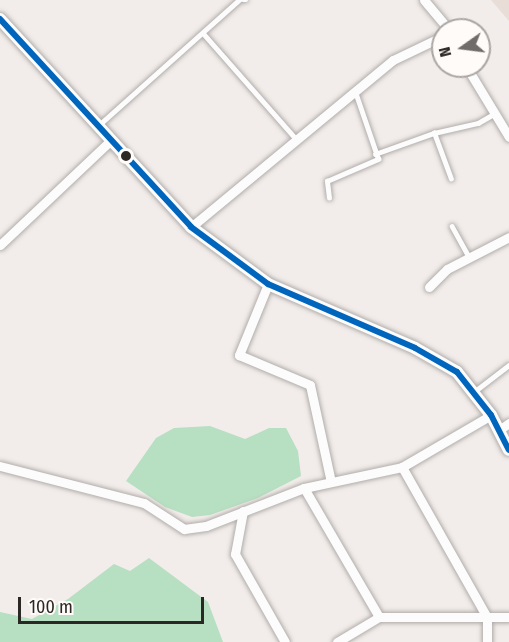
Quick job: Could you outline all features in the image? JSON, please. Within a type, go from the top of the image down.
[{"type":"street","points":[[424,0],[439,18]]},
{"type":"street","points":[[0,19],[191,227],[268,284],[440,361],[475,391],[491,415],[504,427],[509,450]]},
{"type":"street","points":[[191,227],[393,60],[431,42]]},
{"type":"street","points":[[473,78],[509,137]]},
{"type":"street","points":[[0,245],[110,141]]},
{"type":"street","points":[[429,287],[447,269],[509,237]]},
{"type":"street","points":[[268,284],[239,355],[310,385],[331,482]]},
{"type":"street","points":[[0,466],[144,503],[184,529],[206,526],[304,488],[402,466],[491,415]]},
{"type":"street","points":[[402,466],[487,617],[487,642]]},
{"type":"street","points":[[304,488],[379,617]]},
{"type":"street","points":[[243,511],[235,554],[285,642]]},
{"type":"street","points":[[337,642],[379,617],[509,616]]},
{"type":"lane","points":[[97,126],[242,0]]},
{"type":"lane","points":[[202,33],[296,139]]},
{"type":"lane","points":[[329,198],[327,181],[378,159],[354,91]]},
{"type":"lane","points":[[375,154],[434,133],[478,123],[495,113]]},
{"type":"lane","points":[[434,133],[451,179]]},
{"type":"lane","points":[[452,226],[470,258]]},
{"type":"lane","points":[[475,391],[509,365]]},
{"type":"shaded area","points":[[491,0],[509,0],[509,21]]},
{"type":"green space","points":[[210,426],[245,439],[269,428],[286,428],[298,451],[301,476],[258,498],[210,515],[192,517],[165,507],[126,481],[156,438],[174,428]]},
{"type":"green space","points":[[149,558],[208,602],[223,642],[0,642],[0,612],[32,619],[68,599],[114,564],[130,571]]},
{"type":"transit line","points":[[0,19],[191,227],[268,284],[415,348],[457,372],[491,415],[509,450]]}]
